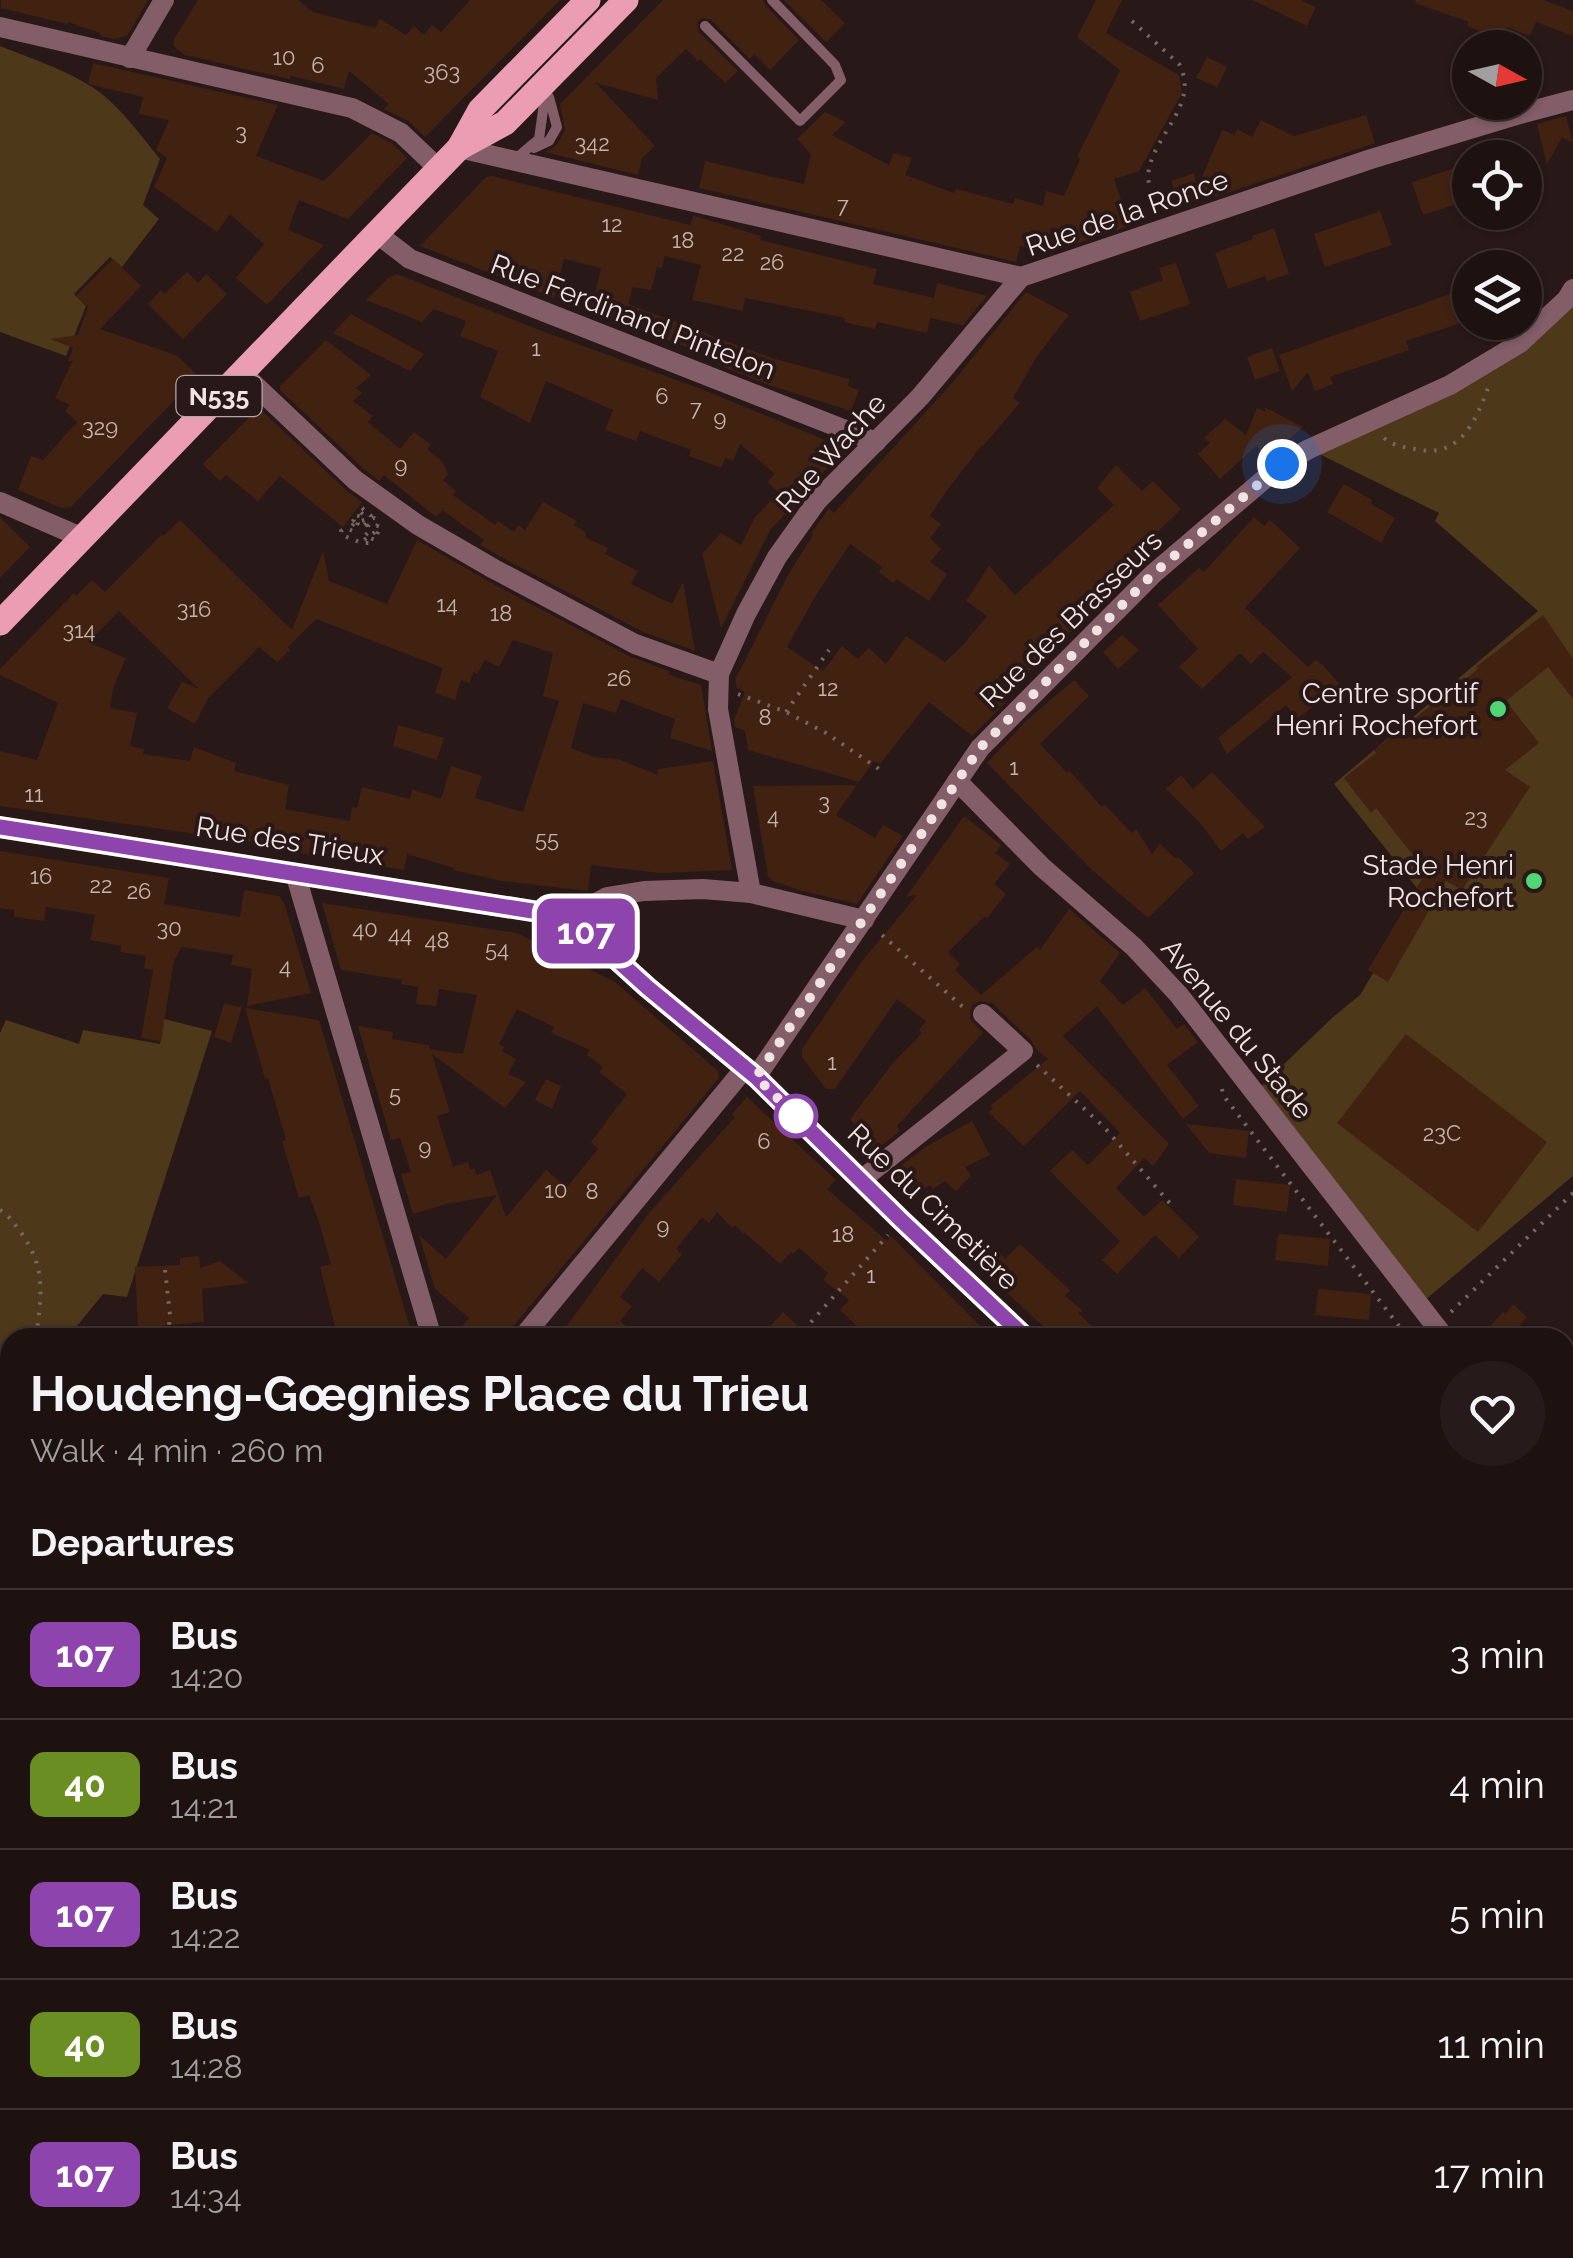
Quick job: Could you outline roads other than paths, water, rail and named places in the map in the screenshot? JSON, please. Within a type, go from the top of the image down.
[{"type":"main road","name":"N535","points":[[0,623],[459,148],[480,110],[588,0]]},
{"type":"main road","name":"N535","points":[[459,148],[505,123],[626,0]]},
{"type":"street","points":[[130,58],[164,0]]},
{"type":"street","points":[[0,27],[352,108],[402,133],[438,169]]},
{"type":"street","name":"Rue de la Ronce","points":[[459,148],[516,158],[1022,278],[1371,160],[1573,100]]},
{"type":"street","name":"Rue Ferdinand Pintelon","points":[[376,233],[410,260],[876,442]]},
{"type":"street","name":"Rue Wache","points":[[751,892],[718,709],[719,681],[746,614],[776,557],[817,501],[920,397],[1022,278]]},
{"type":"street","name":"Rue des Brasseurs","points":[[531,1328],[750,1072],[864,920],[980,748],[1153,574],[1282,464],[1450,385],[1520,343],[1573,289]]},
{"type":"street","points":[[241,372],[354,480],[418,525],[635,644],[719,681]]},
{"type":"street","points":[[0,502],[83,538]]},
{"type":"street","name":"Avenue du Stade","points":[[957,781],[1042,867],[1134,947],[1180,995],[1437,1328]]},
{"type":"street","name":"Rue des Trieux","points":[[0,826],[570,917]]},
{"type":"street","points":[[295,873],[429,1328]]},
{"type":"street","points":[[570,917],[607,897],[703,889],[751,892],[864,920]]},
{"type":"street","name":"Rue du Cimetière","points":[[570,917],[750,1072],[1015,1328]]},
{"type":"street","points":[[861,1180],[1023,1051],[983,1014]]},
{"type":"lane","points":[[566,44],[610,0]]},
{"type":"lane","points":[[705,26],[800,121],[841,80],[835,66],[772,0]]},
{"type":"lane","points":[[512,78],[553,53]]},
{"type":"lane","points":[[516,158],[549,141],[556,127],[547,84]]},
{"type":"place","name":"Centre sportif Henri Rochefort","points":[[1498,709]]},
{"type":"place","name":"Stade Henri Rochefort","points":[[1534,881]]}]
